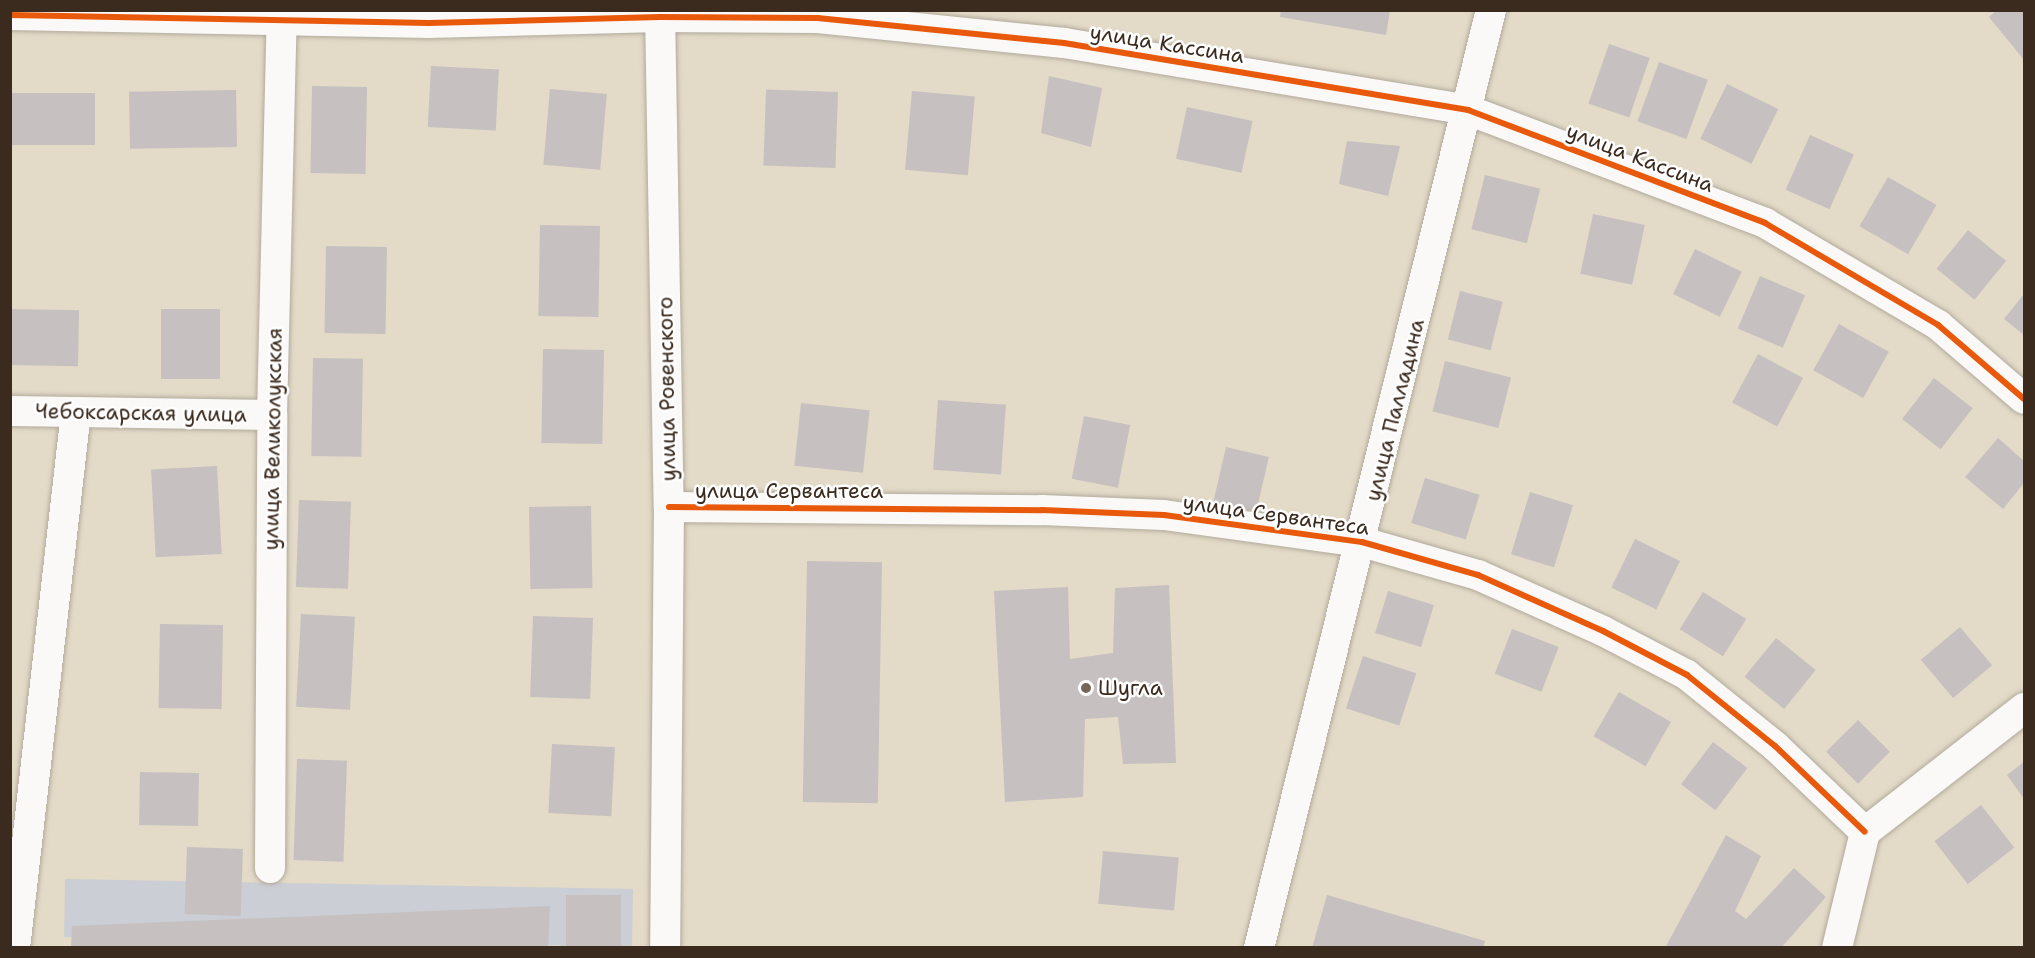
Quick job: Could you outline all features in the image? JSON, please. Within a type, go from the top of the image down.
[{"type":"street","name":"улица Палладина","points":[[1259,948],[1362,542],[1491,10]]},
{"type":"street","name":"улица Кассина","points":[[10,15],[282,16],[429,23],[660,14],[818,18],[1064,44],[1468,110],[1765,223],[1938,325],[2025,399]]},
{"type":"street","name":"улица Ровенского","points":[[660,14],[669,507],[665,948]]},
{"type":"street","name":"улица Великолукская","points":[[270,868],[272,415],[282,16]]},
{"type":"street","name":"Чебоксарская улица","points":[[10,411],[272,415]]},
{"type":"street","points":[[15,948],[76,412]]},
{"type":"street","name":"улица Сервантеса","points":[[669,507],[1042,510],[1164,515],[1362,542],[1478,575],[1603,631],[1687,675],[1775,746],[1865,832]]},
{"type":"street","points":[[1837,948],[1865,832],[2025,708]]},
{"type":"shaded area","points":[[65,879],[633,889],[632,947],[64,937]]},
{"type":"building","points":[[1281,10],[1390,10],[1386,35],[1280,17]]},
{"type":"building","points":[[1997,10],[2024,10],[2024,60],[1989,17]]},
{"type":"building","points":[[1609,44],[1650,58],[1629,118],[1588,104]]},
{"type":"building","points":[[1659,62],[1708,80],[1686,139],[1637,121]]},
{"type":"building","points":[[431,66],[499,70],[496,130],[428,127]]},
{"type":"building","points":[[1049,76],[1102,88],[1091,147],[1041,133]]},
{"type":"building","points":[[1727,84],[1778,109],[1751,164],[1700,139]]},
{"type":"building","points":[[312,86],[367,87],[365,174],[310,173]]},
{"type":"building","points":[[550,89],[607,94],[600,170],[543,165]]},
{"type":"building","points":[[766,89],[838,92],[835,168],[763,165]]},
{"type":"building","points":[[236,90],[237,147],[130,149],[129,92]]},
{"type":"building","points":[[912,91],[975,96],[968,175],[905,170]]},
{"type":"building","points":[[10,93],[95,93],[95,145],[10,145]]},
{"type":"building","points":[[1187,107],[1253,121],[1242,173],[1176,159]]},
{"type":"building","points":[[1810,135],[1854,155],[1829,209],[1786,190]]},
{"type":"building","points":[[1347,141],[1400,146],[1388,196],[1339,184]]},
{"type":"building","points":[[1485,175],[1540,189],[1527,243],[1471,229]]},
{"type":"building","points":[[1888,177],[1936,205],[1908,254],[1860,226]]},
{"type":"building","points":[[1593,214],[1645,225],[1632,285],[1580,274]]},
{"type":"building","points":[[540,225],[600,226],[598,317],[538,316]]},
{"type":"building","points":[[1968,230],[2006,261],[1975,300],[1937,269]]},
{"type":"building","points":[[326,246],[387,247],[385,334],[324,333]]},
{"type":"building","points":[[1695,249],[1742,272],[1720,317],[1673,294]]},
{"type":"building","points":[[1760,276],[1805,295],[1783,348],[1738,328]]},
{"type":"building","points":[[1460,291],[1503,302],[1491,350],[1448,340]]},
{"type":"building","points":[[2024,294],[2024,335],[2004,319]]},
{"type":"building","points":[[10,309],[79,310],[78,366],[10,365]]},
{"type":"building","points":[[161,309],[220,309],[220,379],[161,379]]},
{"type":"building","points":[[1839,324],[1889,352],[1863,398],[1813,370]]},
{"type":"building","points":[[543,349],[604,350],[602,444],[541,443]]},
{"type":"building","points":[[1758,354],[1803,378],[1777,427],[1732,403]]},
{"type":"building","points":[[313,358],[363,359],[361,457],[311,456]]},
{"type":"building","points":[[1445,361],[1511,377],[1498,428],[1432,411]]},
{"type":"building","points":[[1934,378],[1973,408],[1941,449],[1902,419]]},
{"type":"building","points":[[938,400],[1006,405],[1001,475],[933,470]]},
{"type":"building","points":[[801,403],[870,410],[863,473],[794,466]]},
{"type":"building","points":[[1084,416],[1130,425],[1118,488],[1072,479]]},
{"type":"building","points":[[1998,438],[2024,461],[2024,483],[2003,509],[1965,477]]},
{"type":"building","points":[[1226,447],[1269,457],[1256,511],[1213,502]]},
{"type":"building","points":[[217,466],[222,554],[156,557],[151,469]]},
{"type":"building","points":[[1425,478],[1480,495],[1466,540],[1411,523]]},
{"type":"building","points":[[1530,492],[1573,505],[1554,567],[1511,554]]},
{"type":"building","points":[[299,500],[351,502],[348,589],[296,587]]},
{"type":"building","points":[[591,506],[592,588],[530,589],[529,507]]},
{"type":"building","points":[[1635,539],[1680,561],[1656,609],[1611,588]]},
{"type":"building","points":[[807,561],[882,562],[878,803],[803,802]]},
{"type":"building","name":"Шугла","points":[[1169,585],[1176,763],[1123,764],[1118,717],[1085,719],[1083,797],[1005,802],[994,591],[1068,587],[1070,659],[1113,653],[1115,588]]},
{"type":"building","points":[[1388,591],[1434,605],[1421,647],[1375,633]]},
{"type":"building","points":[[1703,592],[1746,619],[1723,656],[1680,629]]},
{"type":"building","points":[[301,614],[355,617],[350,710],[296,707]]},
{"type":"building","points":[[533,616],[593,618],[590,699],[530,697]]},
{"type":"building","points":[[160,624],[223,625],[222,709],[159,708]]},
{"type":"building","points":[[1960,627],[1992,665],[1953,698],[1921,660]]},
{"type":"building","points":[[1512,629],[1559,647],[1541,692],[1495,674]]},
{"type":"building","points":[[1776,638],[1816,670],[1784,709],[1745,677]]},
{"type":"building","points":[[1363,656],[1416,673],[1399,726],[1346,708]]},
{"type":"building","points":[[1619,692],[1671,722],[1645,766],[1594,736]]},
{"type":"building","points":[[1858,720],[1890,752],[1858,784],[1826,752]]},
{"type":"building","points":[[1713,742],[1747,768],[1715,810],[1681,784]]},
{"type":"building","points":[[552,744],[615,747],[611,816],[548,813]]},
{"type":"building","points":[[297,759],[347,761],[343,862],[293,860]]},
{"type":"building","points":[[2024,762],[2024,799],[2007,775]]},
{"type":"building","points":[[140,772],[199,773],[198,826],[139,825]]},
{"type":"building","points":[[1981,805],[2014,848],[1968,884],[1935,841]]},
{"type":"building","points":[[1726,835],[1761,856],[1735,911],[1746,919],[1794,868],[1826,897],[1781,948],[1665,948]]},
{"type":"building","points":[[187,847],[243,849],[241,916],[185,914]]},
{"type":"building","points":[[1103,851],[1179,858],[1174,910],[1098,904]]},
{"type":"building","points":[[566,895],[621,895],[621,948],[566,948]]},
{"type":"building","points":[[1327,895],[1485,941],[1483,948],[1312,948]]},
{"type":"building","points":[[550,906],[548,948],[71,948],[72,926]]},
{"type":"cycle path","points":[[10,15],[429,23],[660,17],[818,18],[1064,43],[1468,110],[1765,223],[1938,325],[2024,399]]},
{"type":"cycle path","points":[[669,507],[1042,510],[1164,515],[1362,542],[1478,575],[1603,631],[1687,675],[1775,746],[1865,832]]},
{"type":"place","name":"Шугла","points":[[1086,688]]}]
